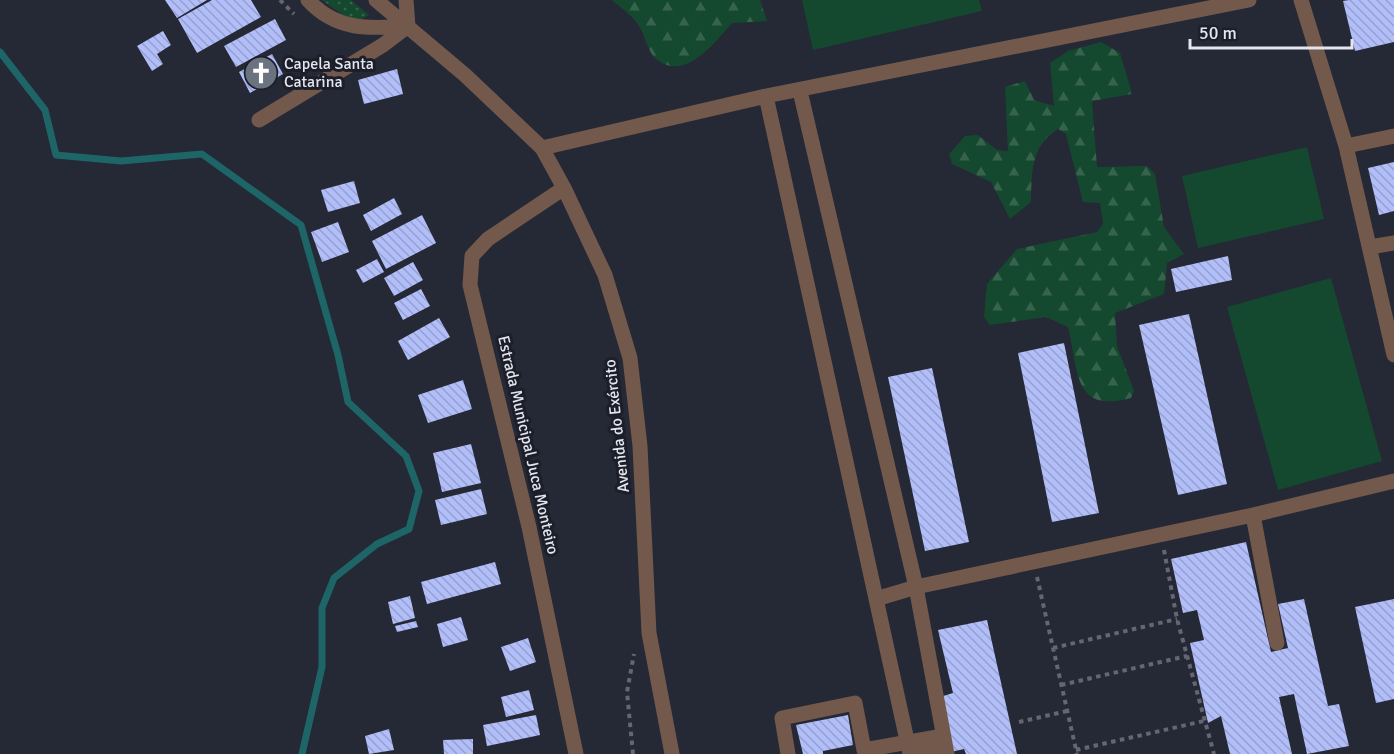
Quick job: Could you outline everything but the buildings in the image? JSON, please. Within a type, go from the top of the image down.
[{"type":"street","points":[[308,0],[328,16],[348,27],[408,26]]},
{"type":"street","name":"Avenida do Exército","points":[[376,0],[408,26],[542,148],[564,188],[605,275],[630,357],[640,446],[649,633],[672,754]]},
{"type":"street","points":[[406,0],[408,26]]},
{"type":"street","points":[[542,148],[766,96],[1249,0]]},
{"type":"street","points":[[1302,0],[1346,146],[1394,355]]},
{"type":"street","points":[[259,120],[383,45],[408,26]]},
{"type":"street","points":[[800,91],[916,587],[945,747]]},
{"type":"street","points":[[766,96],[909,748]]},
{"type":"street","points":[[1346,146],[1394,136]]},
{"type":"street","name":"Estrada Municipal Juca Monteiro","points":[[564,188],[488,239],[472,256],[470,285],[529,527],[576,754]]},
{"type":"street","points":[[1370,248],[1394,243]]},
{"type":"street","points":[[876,599],[916,587],[1253,515],[1394,481]]},
{"type":"street","points":[[1253,515],[1277,643]]},
{"type":"street","points":[[788,754],[782,718],[855,703],[864,750],[945,747]]},
{"type":"street","points":[[920,754],[945,747]]},
{"type":"path","points":[[280,0],[303,21]]},
{"type":"path","points":[[1161,535],[1177,620],[1214,754]]},
{"type":"path","points":[[1034,562],[1077,752],[1204,721]]},
{"type":"path","points":[[1053,648],[1177,620]]},
{"type":"path","points":[[633,754],[627,692],[634,651]]},
{"type":"path","points":[[1062,685],[1187,656]]},
{"type":"path","points":[[1019,722],[1067,711]]},
{"type":"green space","points":[[322,0],[351,0],[369,15],[360,20],[346,17]]},
{"type":"green space","points":[[612,0],[760,0],[767,21],[732,23],[698,57],[678,66],[667,65],[653,56],[636,22]]},
{"type":"green space","points":[[802,0],[979,0],[982,11],[813,50]]},
{"type":"green space","points":[[1101,42],[1120,53],[1132,94],[1092,101],[1097,167],[1147,166],[1155,174],[1164,227],[1184,254],[1167,263],[1164,294],[1115,313],[1117,346],[1134,391],[1131,398],[1112,401],[1098,400],[1088,394],[1082,385],[1077,373],[1068,327],[1046,317],[990,325],[984,317],[987,284],[1017,249],[1097,232],[1103,224],[1100,203],[1083,202],[1066,134],[1058,129],[1042,144],[1034,161],[1031,202],[1010,219],[991,182],[952,164],[949,154],[965,136],[978,135],[997,150],[1008,151],[1005,87],[1025,81],[1034,100],[1054,106],[1050,63],[1068,51]]},
{"type":"green space","points":[[1307,147],[1324,219],[1198,248],[1182,176]]},
{"type":"green space","points":[[1331,278],[1382,461],[1278,490],[1227,307]]},
{"type":"waterway","points":[[0,52],[45,110],[56,155],[121,161],[202,154],[301,225],[338,355],[348,402],[406,456],[419,491],[409,529],[377,544],[334,578],[322,608],[322,667],[302,754]]},
{"type":"place","name":"Capela Santa Catarina","points":[[261,73]]}]
